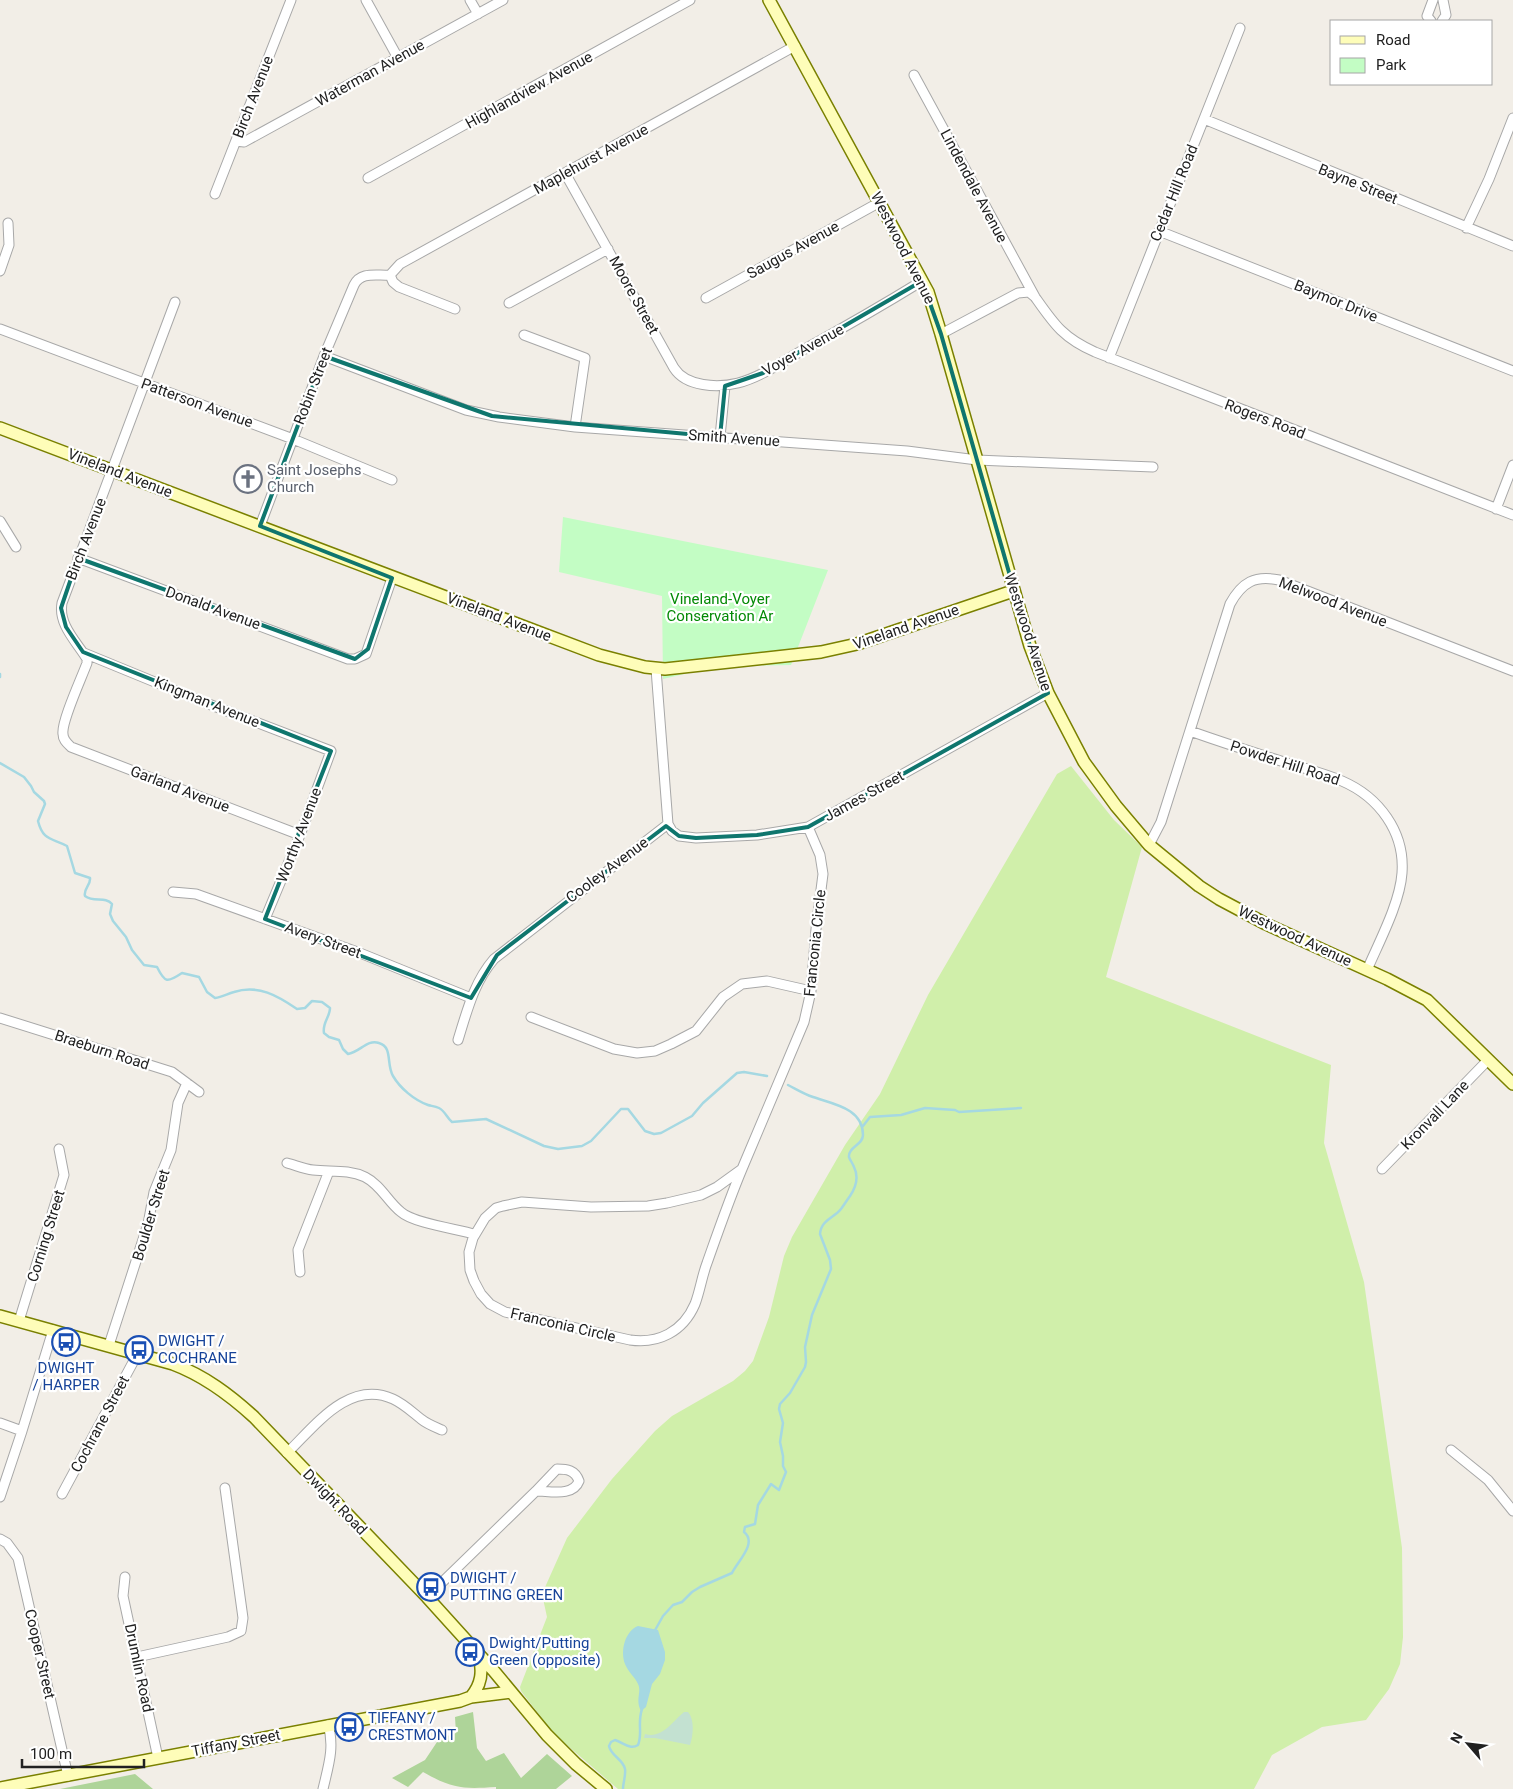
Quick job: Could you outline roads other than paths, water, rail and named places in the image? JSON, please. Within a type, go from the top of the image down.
[{"type":"street","name":"Birch Avenue","points":[[215,194],[291,0]]},
{"type":"street","points":[[366,0],[398,58]]},
{"type":"street","points":[[470,0],[478,14]]},
{"type":"street","name":"Waterman Avenue","points":[[236,141],[244,142],[503,0]]},
{"type":"street","name":"Highlandview Avenue","points":[[368,178],[690,0]]},
{"type":"street","name":"Westwood Avenue","points":[[769,0],[880,202],[929,296],[1030,646],[1048,693],[1089,770],[1149,845],[1186,876],[1219,899],[1266,924],[1415,992],[1427,1000],[1513,1084]]},
{"type":"street","points":[[1430,20],[1427,16],[1433,0]]},
{"type":"street","points":[[1443,0],[1446,15],[1443,20]]},
{"type":"street","name":"Cedar Hill Road","points":[[1109,358],[1240,28]]},
{"type":"street","name":"Maplehurst Avenue","points":[[390,275],[400,264],[795,46]]},
{"type":"street","name":"Lindendale Avenue","points":[[914,75],[1035,297]]},
{"type":"street","points":[[1466,228],[1489,179],[1513,118]]},
{"type":"street","name":"Bayne Street","points":[[1204,119],[1513,246]]},
{"type":"street","name":"Moore Street","points":[[565,173],[681,377],[691,382],[725,386]]},
{"type":"street","name":"Saugus Avenue","points":[[706,298],[880,202]]},
{"type":"street","points":[[0,271],[9,245],[8,223]]},
{"type":"street","name":"Baymor Drive","points":[[1159,231],[1513,371]]},
{"type":"street","points":[[509,303],[608,249]]},
{"type":"street","name":"Robin Street","points":[[260,526],[346,300],[358,279],[366,275],[390,275]]},
{"type":"street","points":[[390,275],[393,282],[399,287],[455,309]]},
{"type":"street","name":"Voyer Avenue","points":[[725,386],[763,373],[922,281]]},
{"type":"street","points":[[941,334],[1018,293],[1029,292],[1035,297]]},
{"type":"street","name":"Rogers Road","points":[[1035,297],[1060,331],[1080,345],[1109,358],[1513,515]]},
{"type":"street","name":"Birch Avenue","points":[[83,652],[66,627],[61,608],[78,558],[175,302]]},
{"type":"street","name":"Patterson Avenue","points":[[0,329],[293,439],[392,480]]},
{"type":"street","points":[[524,335],[585,358],[574,427]]},
{"type":"street","name":"Smith Avenue","points":[[324,356],[466,410],[499,418],[574,427],[907,451],[977,460],[1154,466]]},
{"type":"street","points":[[720,437],[725,386]]},
{"type":"street","name":"Vineland Avenue","points":[[0,428],[599,655],[656,669],[684,668],[756,660],[843,648],[1014,591]]},
{"type":"street","points":[[1496,509],[1513,465]]},
{"type":"street","points":[[0,521],[16,547]]},
{"type":"street","name":"Donald Avenue","points":[[78,558],[355,660],[366,654],[392,578]]},
{"type":"street","name":"Melwood Avenue","points":[[1149,845],[1161,822],[1230,604],[1243,586],[1262,578],[1279,580],[1513,671]]},
{"type":"street","name":"Garland Avenue","points":[[83,652],[88,659],[87,663],[64,724],[64,738],[71,747],[300,836]]},
{"type":"street","name":"Kingman Avenue","points":[[83,652],[206,703],[332,750]]},
{"type":"street","points":[[656,669],[668,824]]},
{"type":"street","name":"James Street","points":[[668,824],[672,831],[679,836],[696,838],[757,835],[808,827],[1048,693]]},
{"type":"street","name":"Powder Hill Road","points":[[1190,731],[1342,781],[1366,795],[1388,817],[1396,831],[1400,845],[1402,873],[1397,899],[1368,970]]},
{"type":"street","name":"Worthy Avenue","points":[[265,919],[300,836],[332,750]]},
{"type":"street","name":"Cooley Avenue","points":[[458,1040],[471,998],[485,969],[497,955],[668,824]]},
{"type":"street","name":"Franconia Circle","points":[[742,1169],[717,1187],[701,1195],[648,1206],[591,1206],[530,1202],[502,1206],[492,1211],[485,1218],[474,1234],[469,1252],[472,1275],[481,1294],[495,1307],[506,1312],[615,1338],[637,1341],[664,1337],[674,1331],[693,1308],[704,1269],[742,1169],[804,1022],[811,991],[823,874],[820,855],[808,827]]},
{"type":"street","name":"Avery Street","points":[[173,892],[196,894],[360,953],[471,998]]},
{"type":"street","points":[[531,1018],[614,1049],[631,1053],[649,1052],[671,1044],[696,1031],[723,997],[742,984],[768,981],[811,991]]},
{"type":"street","name":"Braeburn Road","points":[[0,1018],[172,1072],[199,1092]]},
{"type":"street","name":"Kronvall Lane","points":[[1382,1169],[1488,1060]]},
{"type":"street","name":"Boulder Street","points":[[109,1345],[148,1224],[154,1192],[171,1150],[178,1103],[187,1083]]},
{"type":"street","name":"Corning Street","points":[[19,1321],[64,1175],[59,1149]]},
{"type":"street","points":[[287,1163],[311,1170],[352,1172],[369,1179],[379,1187],[400,1212],[409,1217],[474,1234]]},
{"type":"street","points":[[300,1272],[298,1250],[329,1171]]},
{"type":"street","name":"Dwight Road","points":[[0,1316],[138,1353],[181,1367],[219,1388],[254,1418],[427,1597],[547,1735],[576,1764],[606,1789]]},
{"type":"street","points":[[0,1497],[53,1330]]},
{"type":"street","name":"Cochrane Street","points":[[62,1494],[138,1353]]},
{"type":"street","points":[[287,1453],[339,1404],[362,1394],[377,1394],[394,1399],[423,1420],[442,1430]]},
{"type":"street","points":[[0,1424],[22,1431]]},
{"type":"street","points":[[1451,1450],[1488,1480],[1513,1511]]},
{"type":"street","points":[[137,1658],[228,1637],[240,1631],[243,1618],[225,1488]]},
{"type":"street","points":[[427,1597],[536,1491]]},
{"type":"street","name":"Cooper Street","points":[[0,1539],[7,1543],[18,1558],[68,1776]]},
{"type":"street","name":"Drumlin Road","points":[[125,1577],[123,1596],[158,1758]]},
{"type":"street","points":[[472,1697],[481,1682],[480,1656]]},
{"type":"street","name":"Tiffany Street","points":[[0,1788],[472,1697],[511,1692]]},
{"type":"street","points":[[322,1789],[331,1753],[332,1738],[328,1725]]},
{"type":"water","points":[[638,1626],[658,1630],[665,1652],[665,1660],[660,1674],[652,1684],[646,1707],[641,1711],[639,1707],[639,1687],[637,1681],[626,1667],[623,1653],[627,1637]]},
{"type":"waterway","points":[[0,763],[24,777],[34,792],[44,801],[45,804],[38,821],[45,836],[67,846],[75,873],[90,878],[85,896],[92,899],[106,900],[112,904],[110,914],[113,921],[144,965],[157,967],[164,979],[167,980],[173,979],[182,973],[199,977],[207,992],[215,998],[251,989],[275,996],[297,1009],[305,1008],[312,1001],[322,1002],[330,1008],[324,1026],[324,1033],[329,1037],[339,1040],[343,1049],[348,1054],[367,1044],[375,1042],[383,1045],[388,1052],[391,1071],[399,1085],[418,1100],[441,1109],[452,1122],[486,1119],[544,1146],[558,1149],[582,1146],[591,1141],[621,1109],[628,1109],[645,1131],[654,1134],[661,1133],[692,1116],[703,1103],[737,1073],[744,1072],[767,1076]]},
{"type":"waterway","points":[[654,1632],[663,1616],[673,1605],[682,1602],[700,1587],[732,1573],[748,1547],[749,1542],[748,1536],[744,1532],[745,1527],[755,1524],[758,1505],[771,1484],[779,1490],[786,1472],[783,1466],[780,1442],[783,1423],[779,1409],[780,1404],[790,1393],[805,1367],[805,1347],[812,1315],[831,1269],[830,1260],[820,1234],[821,1229],[825,1222],[841,1209],[854,1189],[856,1174],[849,1154],[861,1141],[863,1135],[862,1126],[858,1119],[845,1108],[810,1096],[788,1085]]},
{"type":"waterway","points":[[863,1126],[870,1117],[901,1115],[925,1108],[955,1110],[959,1112],[1021,1108]]},
{"type":"waterway","points":[[623,1789],[625,1769],[609,1746],[615,1740],[630,1746],[638,1745],[642,1709]]},
{"type":"place","name":"Saint Josephs Church","points":[[248,479]]},
{"type":"place","name":"DWIGHT / HARPER","points":[[66,1342]]},
{"type":"place","name":"DWIGHT / COCHRANE","points":[[139,1350]]},
{"type":"place","name":"DWIGHT / PUTTING GREEN","points":[[431,1587]]},
{"type":"place","name":"Dwight/Putting Green (opposite)","points":[[470,1652]]},
{"type":"place","name":"TIFFANY / CRESTMONT","points":[[349,1727]]},
{"type":"park label","name":"Vineland-Voyer Conservation Ar","points":[[720,608]]}]
